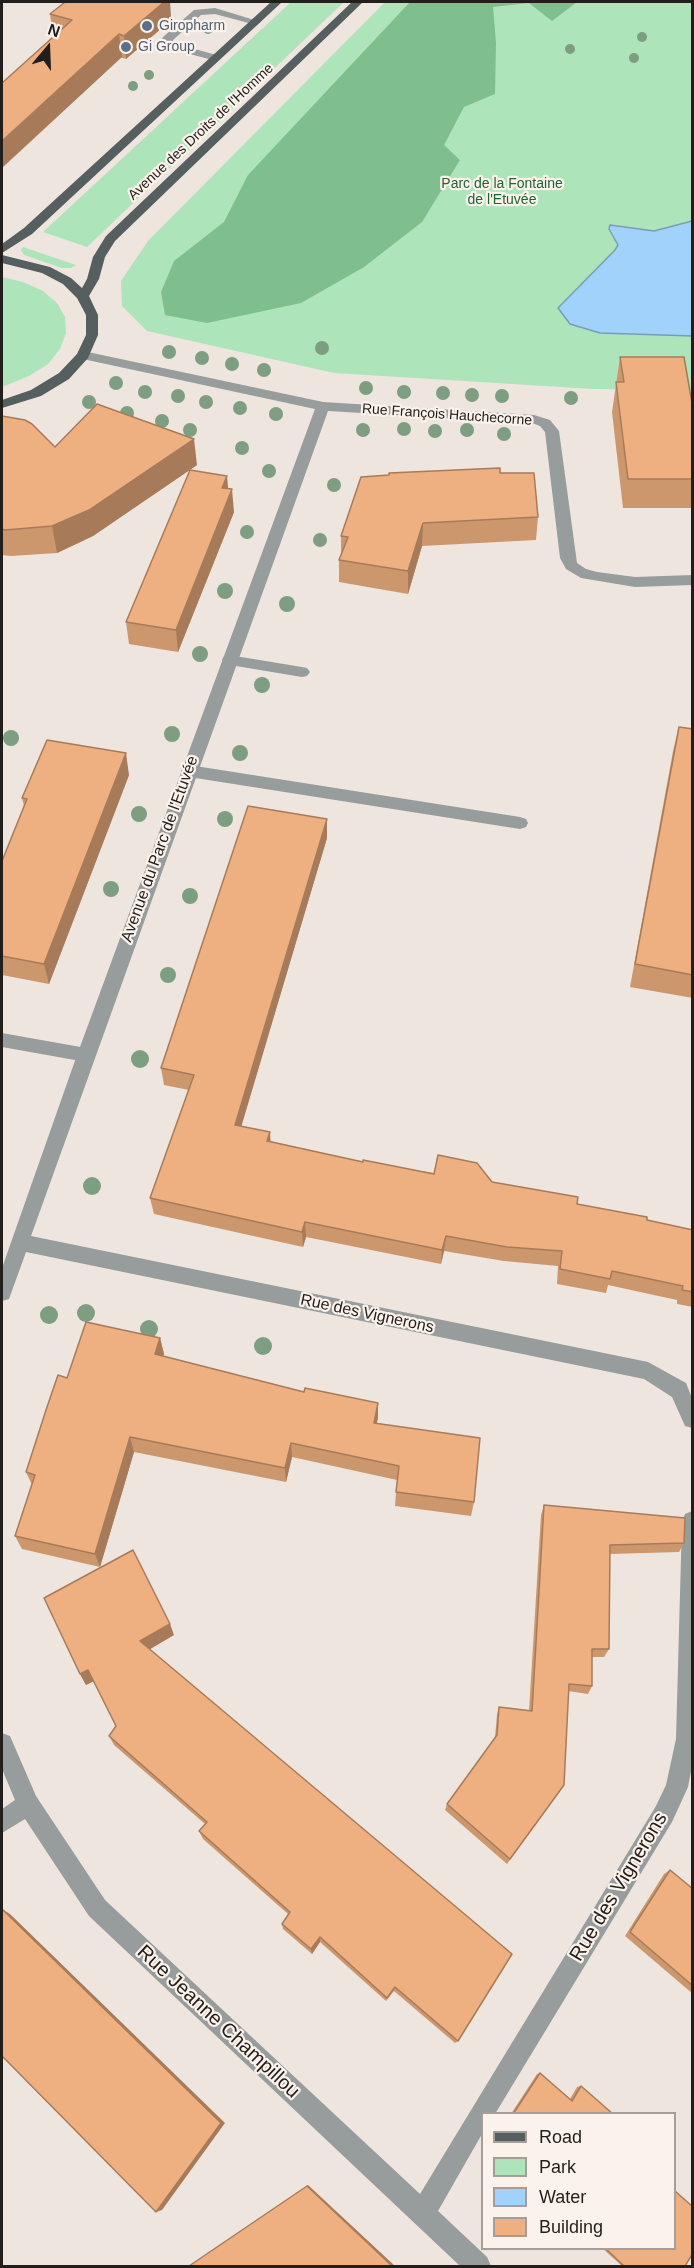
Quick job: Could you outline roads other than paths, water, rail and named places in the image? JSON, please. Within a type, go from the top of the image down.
[{"type":"main road","points":[[2,249],[28,231],[277,2]]},
{"type":"main road","name":"Avenue des Droits de l'Homme","points":[[83,296],[93,279],[99,257],[110,239],[358,2]]},
{"type":"main road","points":[[2,259],[46,270],[67,281],[83,296],[92,315],[92,335],[83,355],[64,376],[36,393],[2,404]]},
{"type":"street","points":[[216,58],[168,45],[167,39],[198,12],[215,11],[256,22]]},
{"type":"street","name":"Rue François Hauchecorne","points":[[83,355],[323,406],[534,419],[545,423],[552,431],[567,558],[571,566],[581,573],[607,579],[635,582],[693,580]]},
{"type":"street","name":"Avenue du Parc de l'Etuvée","points":[[2,1293],[86,1055],[323,406]]},
{"type":"street","points":[[229,660],[302,672]]},
{"type":"street","points":[[189,771],[520,823]]},
{"type":"street","points":[[2,1040],[86,1055]]},
{"type":"street","name":"Rue des Vignerons","points":[[20,1242],[648,1371],[679,1390],[693,1419]]},
{"type":"street","name":"Rue des Vignerons","points":[[482,2112],[664,1814],[677,1787],[687,1739],[693,1521]]},
{"type":"street","name":"Rue Jeanne Champillou","points":[[2,1744],[28,1804],[97,1908],[478,2266]]},
{"type":"street","points":[[2,1822],[28,1804]]},
{"type":"street","name":"Rue des Vignerons","points":[[422,2215],[481,2113]]},
{"type":"water","points":[[692,221],[692,336],[600,333],[570,324],[558,308],[615,250],[618,245],[609,229],[610,225],[654,231]]},
{"type":"place","name":"Giropharm","points":[[147,26]]},
{"type":"place","name":"Gi Group","points":[[126,47]]},
{"type":"park label","name":"Parc de la Fontaine de l'Etuvée","points":[[502,192]]}]
